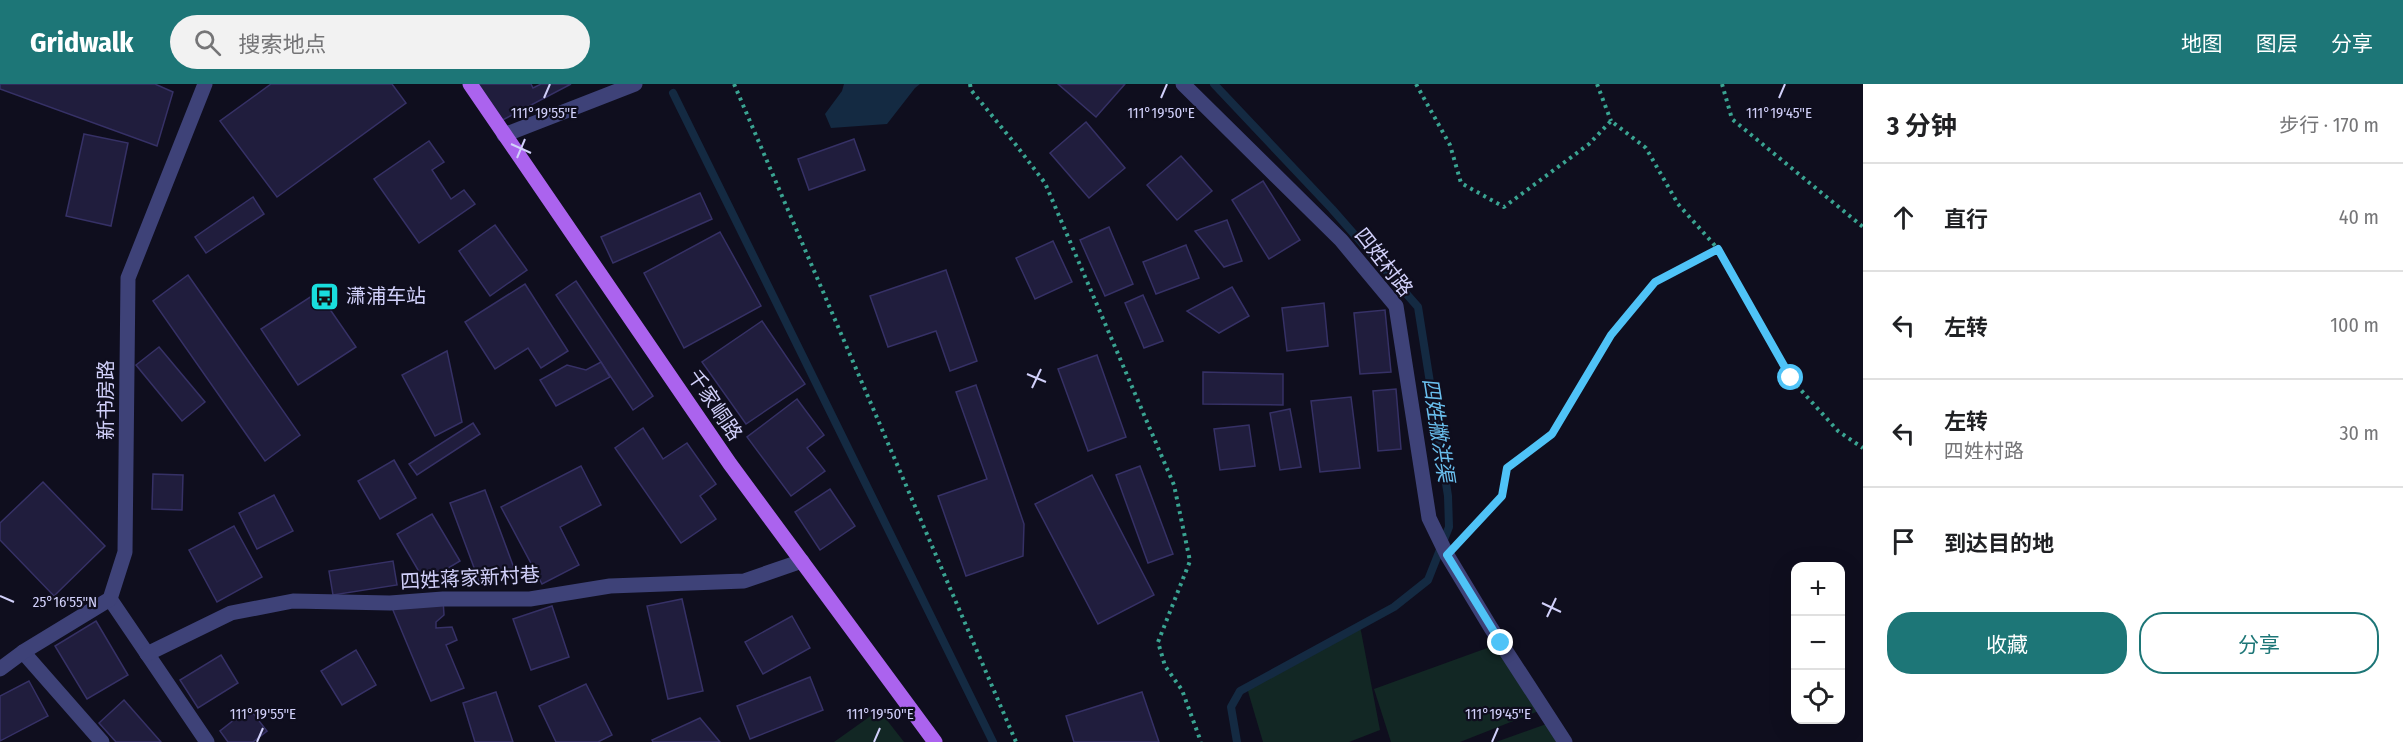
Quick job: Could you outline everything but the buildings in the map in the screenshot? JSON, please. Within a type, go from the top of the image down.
[{"type":"main road","name":"千家峒路","points":[[470,84],[730,464],[935,742]]},
{"type":"street","name":"新书房路","points":[[110,598],[126,552],[128,278],[205,84]]},
{"type":"street","points":[[504,135],[635,84]]},
{"type":"street","name":"四姓村路","points":[[1183,84],[1341,240],[1396,306],[1429,518],[1447,555],[1491,628],[1565,742]]},
{"type":"street","name":"四姓蒋家新村巷","points":[[147,654],[231,612],[293,601],[390,603],[443,599],[530,598],[610,586],[744,581],[802,561]]},
{"type":"street","points":[[0,669],[23,652],[110,598],[207,742]]},
{"type":"street","points":[[23,652],[102,742]]},
{"type":"path","points":[[734,84],[1016,742]]},
{"type":"path","points":[[970,84],[971,90],[1045,183],[1174,485],[1190,561],[1158,642],[1165,666],[1182,690],[1201,742]]},
{"type":"path","points":[[1416,84],[1417,90],[1450,145],[1461,183],[1504,207],[1589,144],[1611,121]]},
{"type":"path","points":[[1597,84],[1611,121],[1646,148],[1678,204],[1718,249],[1791,378],[1838,431],[1863,448]]},
{"type":"path","points":[[1722,84],[1732,119],[1863,227]]},
{"type":"path","points":[[1447,555],[1502,496],[1507,468],[1552,434],[1611,335],[1655,282],[1718,249]]},
{"type":"green space","points":[[1360,626],[1380,730],[1349,742],[1263,742],[1247,688]]},
{"type":"green space","points":[[1501,643],[1544,709],[1460,742],[1391,742],[1374,689]]},
{"type":"green space","points":[[879,710],[904,742],[834,742]]},
{"type":"green space","points":[[1552,722],[1565,742],[1496,742]]},
{"type":"water","points":[[844,84],[920,84],[887,124],[831,128],[825,114],[842,91]]},
{"type":"waterway","name":"四姓撇洪渠","points":[[1214,84],[1332,209],[1418,307],[1448,496],[1449,527],[1428,580],[1394,607],[1240,691],[1231,707],[1237,742]]},
{"type":"waterway","points":[[673,93],[993,742]]},
{"type":"place","name":"潇浦车站","points":[[325,296]]},
{"type":"route","points":[[1501,643],[1447,555],[1502,496],[1507,468],[1552,434],[1611,335],[1655,282],[1718,249],[1791,378]]}]
